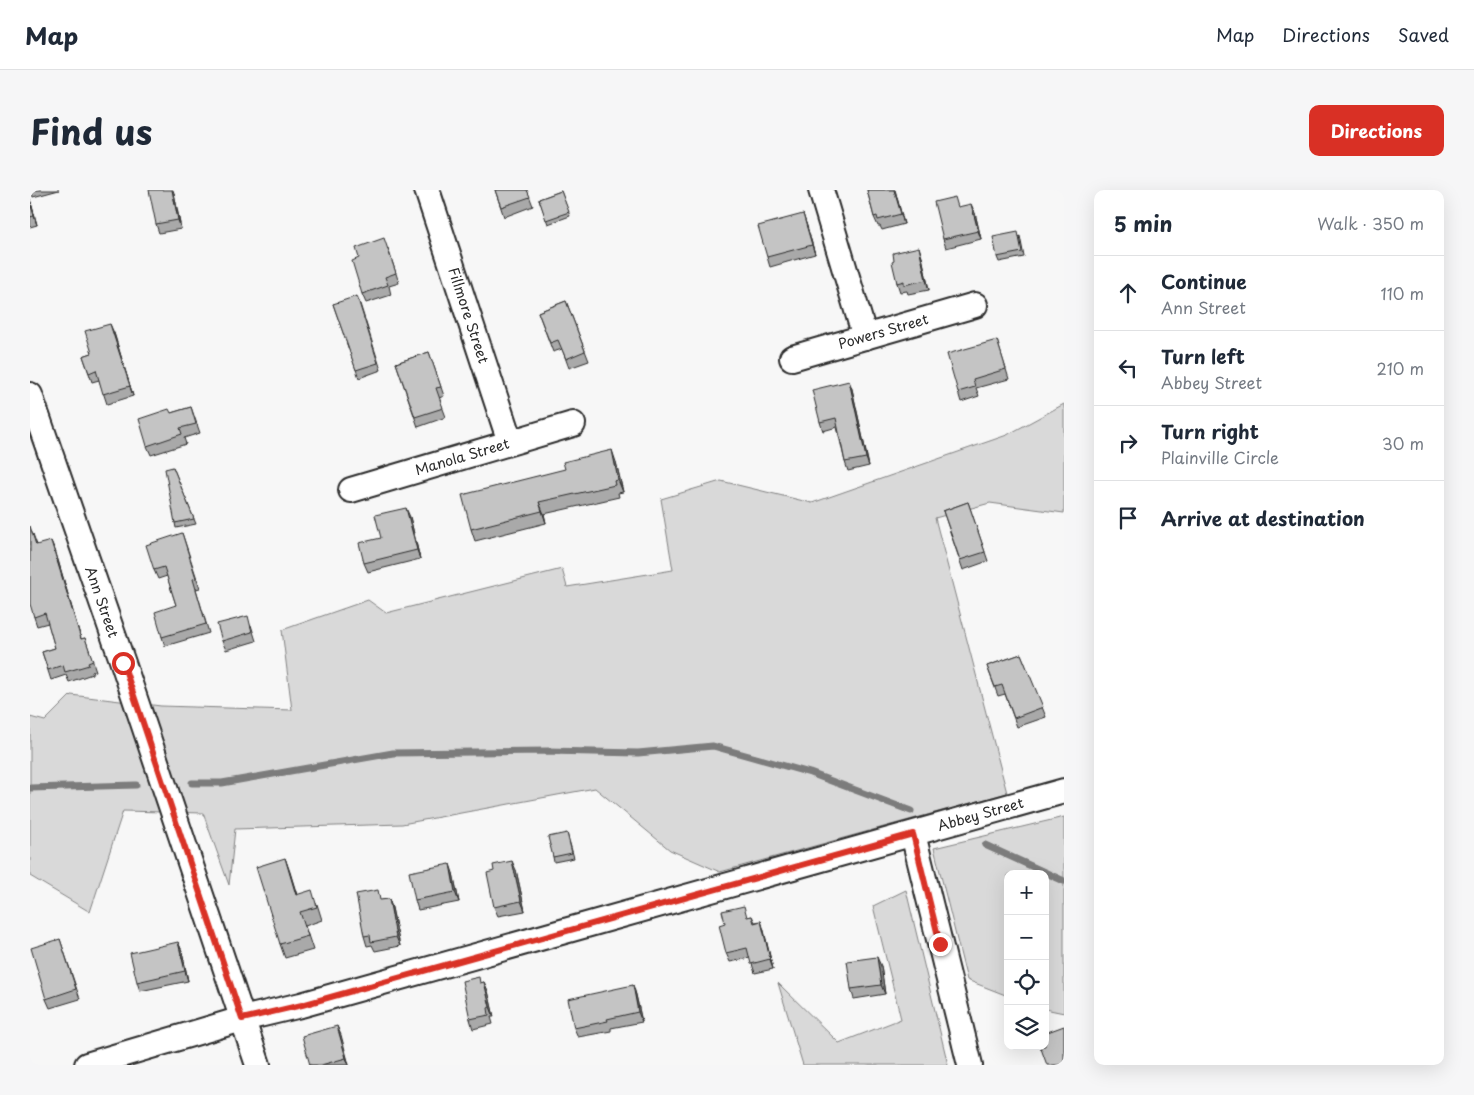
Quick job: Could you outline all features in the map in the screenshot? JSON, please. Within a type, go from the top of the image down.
[{"type":"street","name":"Fillmore Street","points":[[427,190],[510,442]]},
{"type":"street","points":[[821,190],[865,337]]},
{"type":"street","name":"Powers Street","points":[[792,358],[976,305]]},
{"type":"street","name":"Ann Street","points":[[30,395],[123,663],[258,1065]]},
{"type":"street","name":"Manola Street","points":[[351,490],[573,424]]},
{"type":"street","name":"Abbey Street","points":[[87,1065],[242,1019],[302,1005],[1064,792]]},
{"type":"street","points":[[913,834],[970,1065]]},
{"type":"shaded area","points":[[1064,404],[1064,513],[990,503],[935,518],[1007,793],[720,872],[670,850],[595,788],[402,824],[235,829],[229,885],[203,813],[123,811],[90,912],[30,876],[30,717],[45,721],[71,695],[161,706],[292,710],[282,630],[368,600],[386,613],[562,569],[567,587],[673,570],[661,499],[721,481],[812,503],[1007,435]]},
{"type":"shaded area","points":[[1064,817],[1064,1013],[1049,1010],[1049,870],[1004,870],[1004,994],[967,980],[934,848]]},
{"type":"shaded area","points":[[906,890],[948,1065],[803,1065],[778,983],[839,1043],[901,1019],[873,906]]},
{"type":"building","points":[[149,190],[172,190],[178,220],[156,224]]},
{"type":"building","points":[[495,190],[527,190],[530,197],[501,207]]},
{"type":"building","points":[[867,190],[894,190],[901,214],[878,220],[877,216],[874,217]]},
{"type":"building","points":[[561,191],[569,212],[546,220],[539,199]]},
{"type":"building","points":[[955,197],[958,207],[971,204],[978,231],[943,239],[934,202]]},
{"type":"building","points":[[30,202],[34,216],[30,217]]},
{"type":"building","points":[[803,214],[812,245],[767,257],[758,226]]},
{"type":"building","points":[[1018,232],[1022,252],[997,257],[993,237]]},
{"type":"building","points":[[384,238],[396,273],[385,277],[388,285],[362,294],[352,261],[359,258],[356,248]]},
{"type":"building","points":[[919,247],[926,280],[904,285],[904,281],[897,283],[892,262],[894,261],[893,253]]},
{"type":"building","points":[[357,296],[378,363],[356,370],[333,304]]},
{"type":"building","points":[[566,301],[585,351],[566,359],[558,340],[550,343],[538,312]]},
{"type":"building","points":[[110,324],[130,386],[103,394],[96,370],[89,373],[83,356],[92,353],[85,331]]},
{"type":"building","points":[[997,340],[1006,369],[973,379],[975,387],[958,392],[947,354]]},
{"type":"building","points":[[429,352],[441,387],[436,388],[443,408],[415,417],[396,363]]},
{"type":"building","points":[[849,381],[866,458],[845,462],[836,418],[820,422],[812,390]]},
{"type":"building","points":[[191,407],[196,424],[180,428],[182,434],[147,446],[139,419],[169,409],[171,413]]},
{"type":"building","points":[[612,450],[618,480],[614,481],[615,485],[539,502],[542,511],[471,529],[462,495],[565,469],[563,462]]},
{"type":"building","points":[[173,467],[194,519],[175,523],[165,469]]},
{"type":"building","points":[[968,502],[985,552],[960,560],[943,511]]},
{"type":"building","points":[[406,508],[417,550],[364,563],[359,543],[381,538],[375,515]]},
{"type":"building","points":[[30,526],[36,545],[51,541],[81,639],[85,638],[93,661],[88,663],[89,665],[65,672],[63,665],[48,670],[42,652],[55,648],[45,613],[34,617],[30,604]]},
{"type":"building","points":[[182,533],[196,578],[193,579],[206,624],[162,637],[155,612],[176,605],[164,567],[154,570],[146,545]]},
{"type":"building","points":[[248,616],[252,632],[222,641],[217,624]]},
{"type":"building","points":[[1021,654],[1043,707],[1014,718],[1002,685],[995,687],[987,666]]},
{"type":"building","points":[[567,833],[572,853],[553,857],[548,837]]},
{"type":"building","points":[[285,858],[296,895],[312,890],[317,907],[300,912],[308,936],[280,944],[256,867]]},
{"type":"building","points":[[512,861],[521,901],[494,907],[487,873],[494,871],[493,865]]},
{"type":"building","points":[[450,864],[455,892],[415,900],[409,872]]},
{"type":"building","points":[[378,890],[380,900],[389,899],[396,937],[371,942],[370,935],[364,936],[356,894]]},
{"type":"building","points":[[744,906],[747,917],[752,916],[754,923],[761,921],[770,959],[751,964],[747,948],[726,953],[719,925],[725,923],[722,911]]},
{"type":"building","points":[[60,939],[76,989],[46,999],[31,948]]},
{"type":"building","points":[[178,942],[185,971],[137,982],[130,953]]},
{"type":"building","points":[[877,957],[881,985],[851,989],[847,961]]},
{"type":"building","points":[[479,977],[480,983],[484,982],[490,1007],[488,1008],[489,1015],[470,1019],[462,981]]},
{"type":"building","points":[[633,985],[638,1012],[574,1028],[568,999]]},
{"type":"building","points":[[337,1026],[346,1058],[321,1065],[310,1065],[302,1036]]},
{"type":"building","points":[[1064,1026],[1064,1065],[1047,1065],[1041,1050],[1049,1050],[1049,1032]]},
{"type":"waterway","points":[[192,783],[222,783],[393,753],[548,751],[638,753],[713,746],[810,773],[911,811]]},
{"type":"waterway","points":[[30,788],[136,785]]},
{"type":"waterway","points":[[985,845],[1064,881]]},
{"type":"route","points":[[123,663],[242,1019],[302,1005],[913,834],[940,944]]}]
